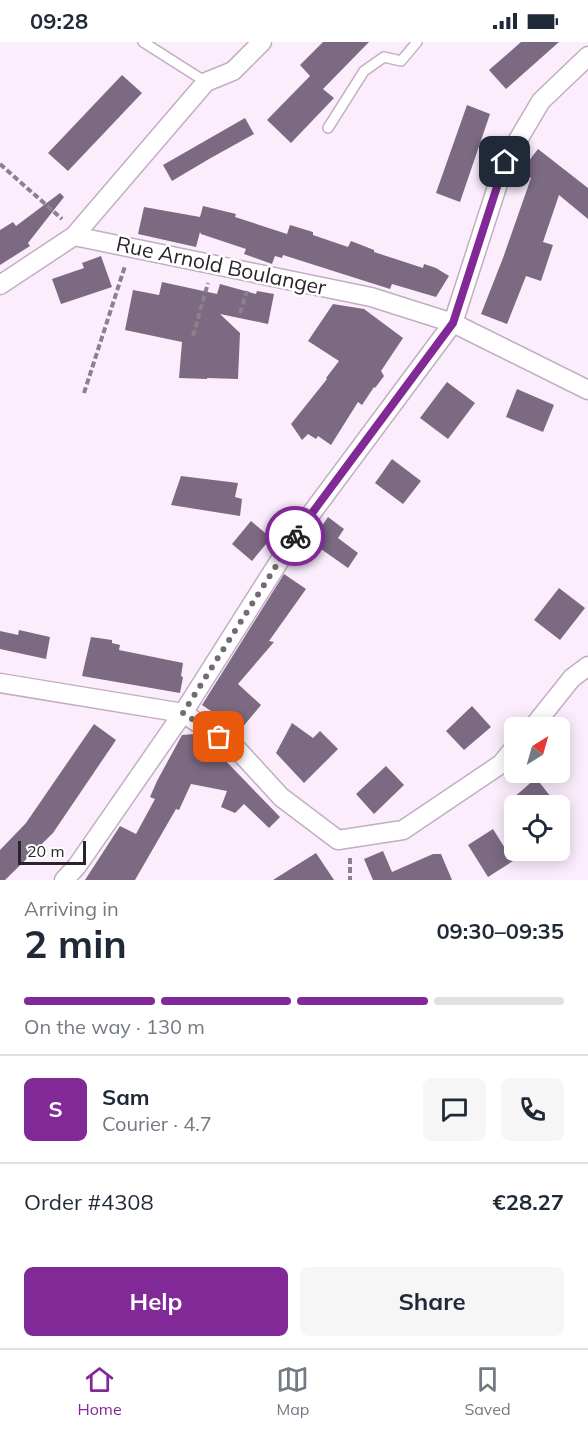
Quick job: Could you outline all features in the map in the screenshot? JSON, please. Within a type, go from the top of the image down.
[{"type":"street","points":[[0,285],[76,234],[206,82],[233,71],[262,42]]},
{"type":"street","points":[[64,880],[77,866],[183,713],[299,530],[453,323],[505,162],[541,101],[588,56]]},
{"type":"street","name":"Rue Arnold Boulanger","points":[[76,234],[131,248],[371,297],[453,323],[588,390]]},
{"type":"street","points":[[541,717],[572,678],[588,666]]},
{"type":"street","points":[[0,683],[183,713],[237,749],[281,797],[338,840],[403,830],[504,760]]},
{"type":"lane","points":[[143,42],[206,82]]},
{"type":"lane","points":[[328,128],[364,71],[384,57],[400,61],[417,42]]},
{"type":"path","points":[[0,164],[76,234]]},
{"type":"path","points":[[84,393],[131,248]]},
{"type":"path","points":[[193,336],[213,265]]},
{"type":"building","points":[[323,42],[369,42],[323,89],[334,98],[291,143],[267,120],[310,76],[300,65]]},
{"type":"building","points":[[521,42],[559,42],[506,89],[489,70]]},
{"type":"building","points":[[122,75],[142,93],[68,171],[48,153]]},
{"type":"building","points":[[467,105],[490,114],[460,202],[436,193]]},
{"type":"building","points":[[245,118],[254,134],[172,181],[163,165]]},
{"type":"building","points":[[538,149],[588,188],[588,219],[559,195],[543,242],[553,245],[541,281],[526,276],[507,324],[481,314],[531,178],[521,171]]},
{"type":"building","points":[[60,193],[64,197],[28,243],[30,246],[0,265],[0,230],[13,222],[16,226]]},
{"type":"building","points":[[203,206],[236,214],[235,217],[287,234],[290,225],[348,247],[351,241],[374,250],[374,252],[423,268],[424,264],[436,268],[449,276],[436,297],[392,284],[390,289],[283,255],[282,258],[275,256],[272,264],[244,254],[246,249],[200,232],[196,247],[138,234],[144,207],[200,217]]},
{"type":"building","points":[[101,256],[112,287],[61,304],[52,279],[84,268],[82,263]]},
{"type":"building","points":[[162,282],[217,294],[220,284],[256,294],[257,291],[274,294],[268,324],[220,314],[240,333],[238,379],[179,378],[182,342],[125,330],[133,290],[159,295]]},
{"type":"building","points":[[333,304],[364,309],[403,338],[381,371],[384,376],[362,405],[358,402],[331,445],[318,436],[316,439],[308,434],[302,440],[291,424],[339,361],[308,341]]},
{"type":"building","points":[[447,382],[475,403],[448,439],[420,418]]},
{"type":"building","points":[[517,389],[554,405],[543,432],[506,417]]},
{"type":"building","points":[[392,459],[421,481],[403,504],[375,483]]},
{"type":"building","points":[[181,476],[238,483],[235,497],[242,499],[240,516],[171,505]]},
{"type":"building","points":[[328,517],[344,529],[338,538],[358,553],[348,568],[311,542]]},
{"type":"building","points":[[251,521],[271,538],[252,561],[232,544]]},
{"type":"building","points":[[284,574],[306,589],[269,641],[274,642],[238,684],[261,705],[236,735],[227,729],[235,727],[202,705]]},
{"type":"building","points":[[559,588],[585,608],[560,640],[534,620]]},
{"type":"building","points":[[19,630],[50,637],[46,659],[0,649],[0,631],[18,635]]},
{"type":"building","points":[[91,637],[112,640],[112,643],[120,645],[119,650],[183,663],[180,693],[82,676]]},
{"type":"building","points":[[472,706],[491,727],[464,750],[446,731]]},
{"type":"building","points":[[292,723],[313,738],[320,731],[338,749],[304,783],[276,753]]},
{"type":"building","points":[[94,724],[116,740],[53,833],[5,880],[0,880],[0,850],[26,823]]},
{"type":"building","points":[[194,734],[221,752],[219,754],[280,817],[269,828],[244,804],[235,813],[221,807],[227,791],[191,784],[179,810],[176,809],[135,880],[85,880],[120,826],[136,834],[155,799],[150,797],[157,781],[182,735]]},
{"type":"building","points":[[386,766],[404,785],[374,814],[356,794]]},
{"type":"building","points":[[530,783],[540,783],[549,795],[517,795]]},
{"type":"building","points":[[493,829],[504,847],[504,861],[513,861],[488,877],[468,845]]},
{"type":"building","points":[[383,851],[392,872],[433,854],[441,854],[452,880],[373,880],[364,859]]},
{"type":"building","points":[[316,853],[334,880],[273,880]]},
{"type":"way so far","points":[[219,737],[183,713],[295,536]]},
{"type":"route","points":[[295,536],[453,323],[505,162]]}]
